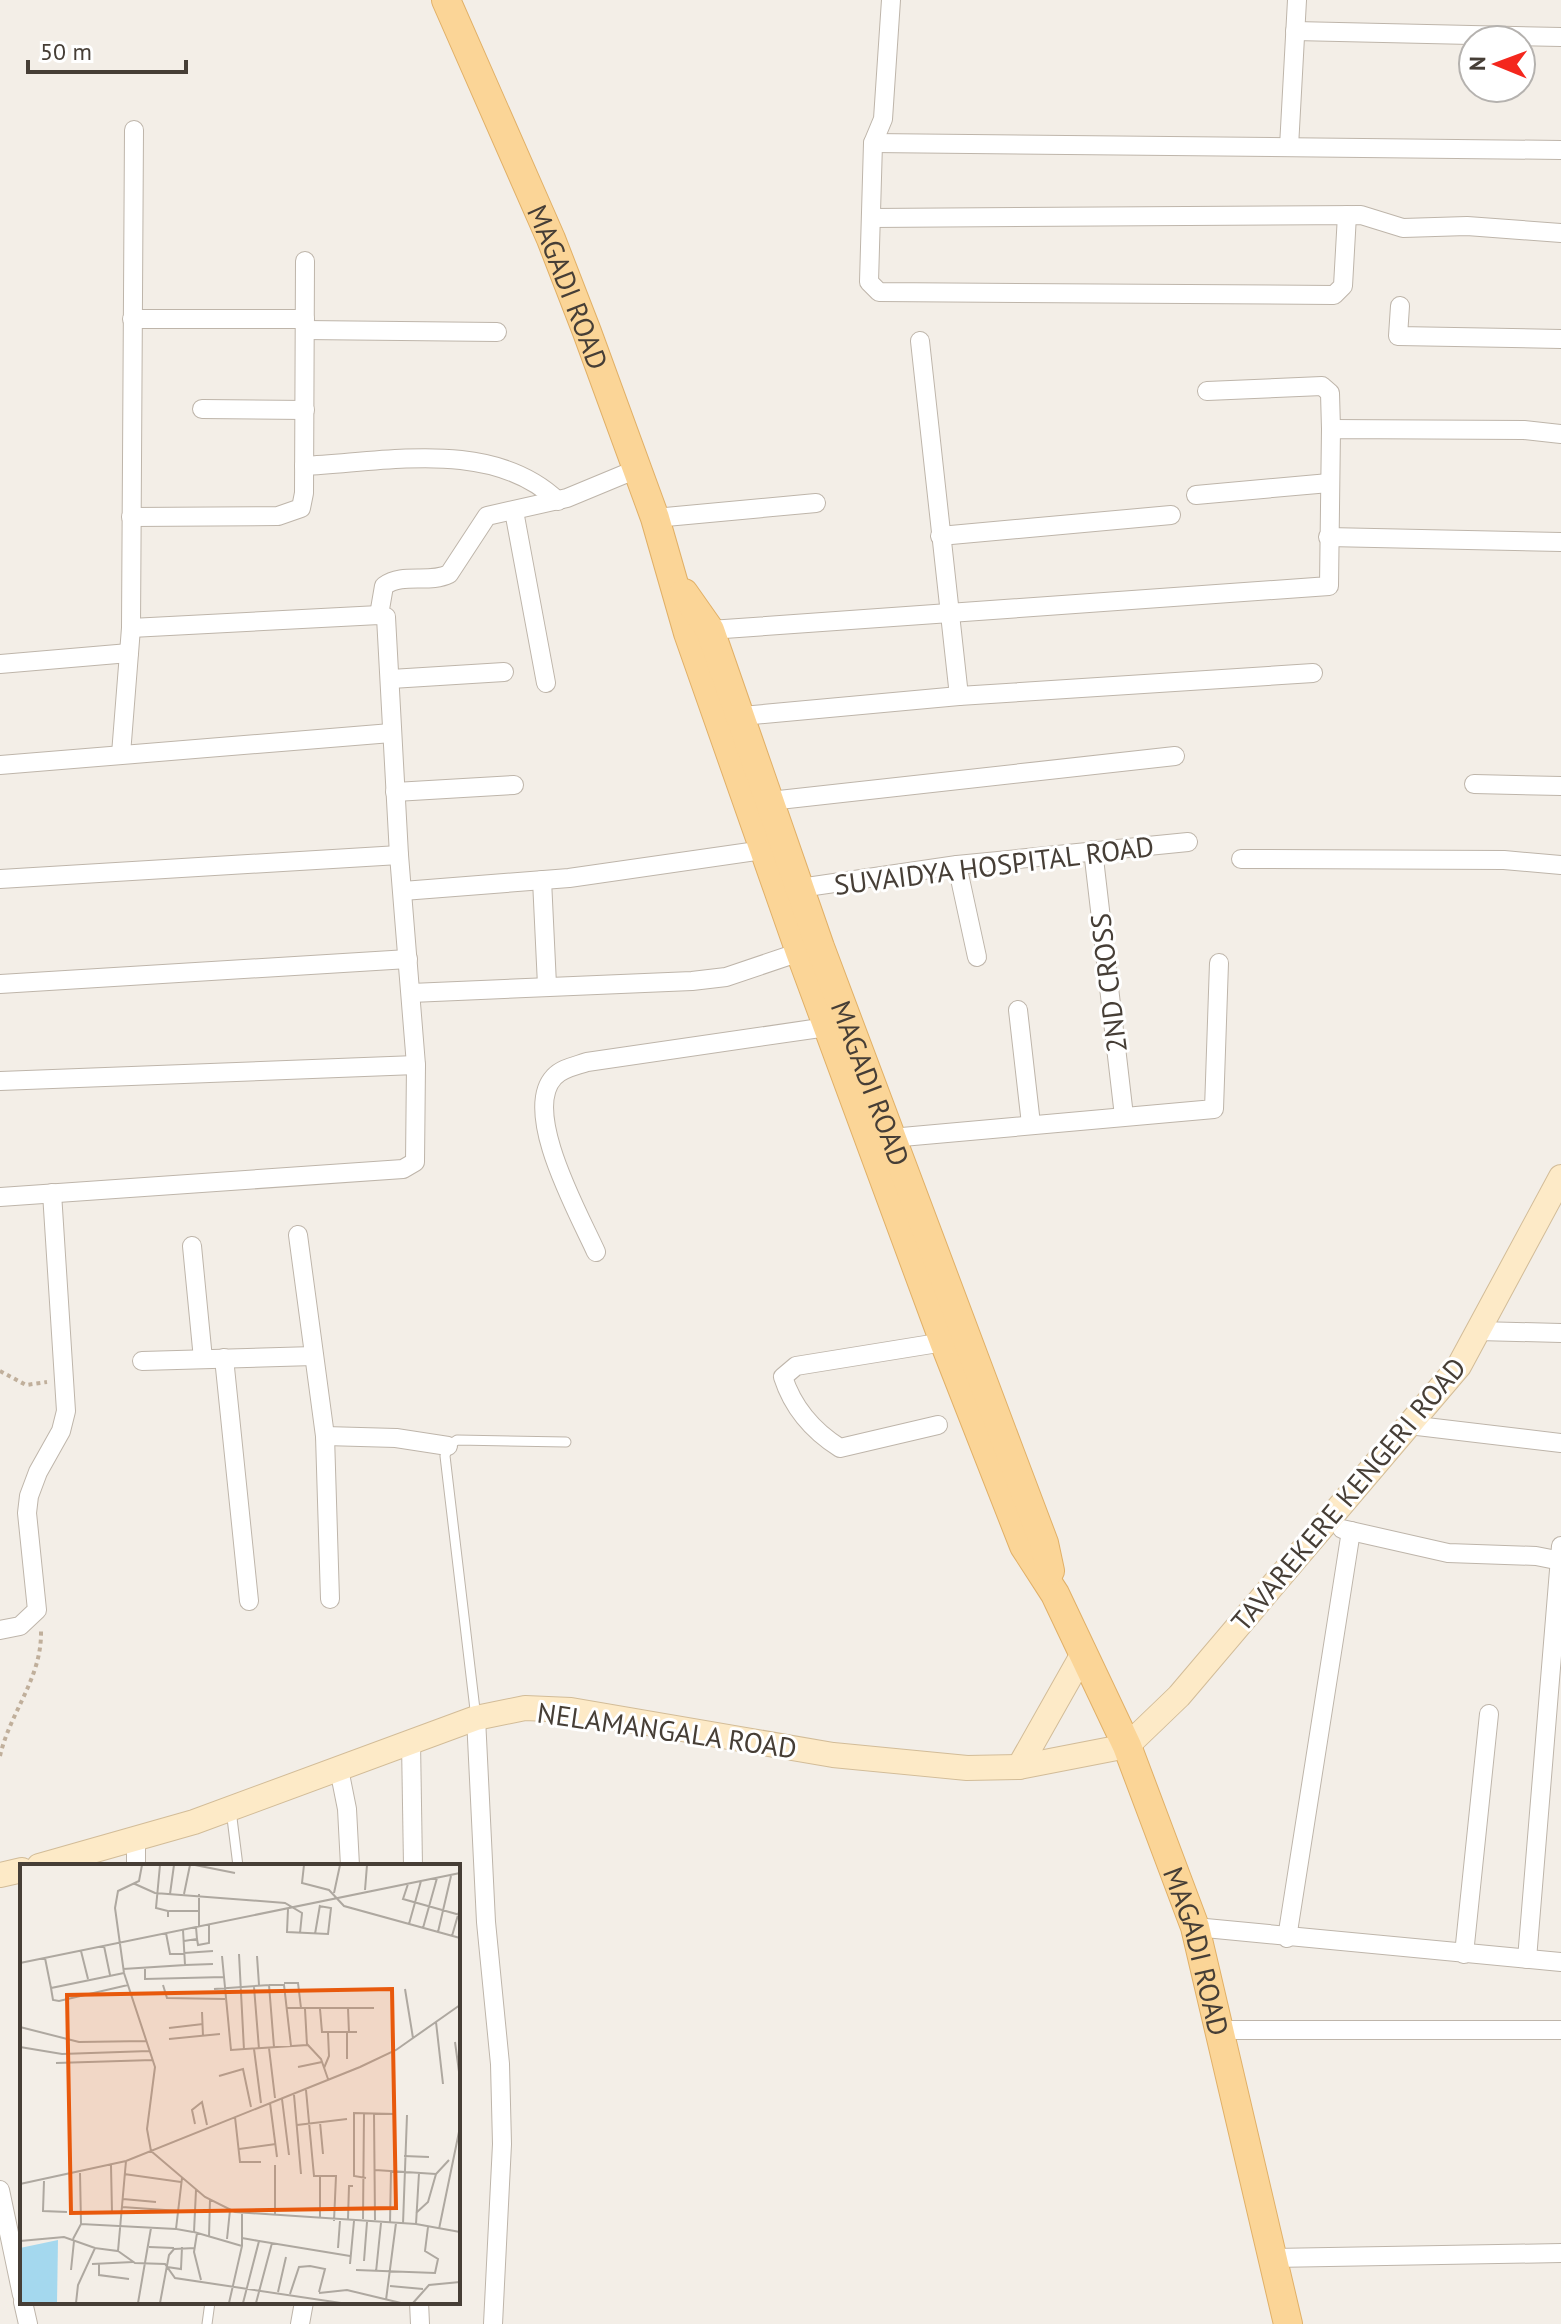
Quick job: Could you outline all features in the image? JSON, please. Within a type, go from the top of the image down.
[{"type":"main road","name":"MAGADI ROAD","points":[[446,0],[551,239],[637,469],[675,579],[688,633],[764,850],[944,1342],[1044,1543],[1055,1594],[1127,1746],[1195,1927],[1288,2324]]},
{"type":"main road","name":"MAGADI ROAD","points":[[675,579],[710,630],[742,716],[997,1448]]},
{"type":"main road","name":"TAVAREKERE KENGERI ROAD","points":[[1127,1746],[1179,1696],[1459,1366],[1559,1184]]},
{"type":"main road","points":[[1019,1767],[1084,1652]]},
{"type":"main road","name":"NELAMANGALA ROAD","points":[[47,1864],[136,1841],[476,1718],[525,1708],[571,1710],[833,1755],[967,1768],[1019,1767],[1127,1746]]},
{"type":"main road","points":[[0,1875],[20,1870]]},
{"type":"street","points":[[891,0],[883,119],[873,143],[869,282],[879,292],[1334,295],[1343,286],[1347,215]]},
{"type":"street","points":[[1289,147],[1297,0]]},
{"type":"street","points":[[1295,31],[1561,37]]},
{"type":"street","points":[[121,754],[131,628],[134,130]]},
{"type":"street","points":[[873,143],[1561,150]]},
{"type":"street","points":[[871,218],[1361,215],[1403,228],[1467,226],[1561,233]]},
{"type":"street","points":[[131,517],[290,515],[303,503],[305,261]]},
{"type":"street","points":[[1400,306],[1398,336],[1561,339]]},
{"type":"street","points":[[132,319],[497,332]]},
{"type":"street","points":[[920,341],[959,696]]},
{"type":"street","points":[[710,630],[1329,586],[1331,399],[1327,388],[1207,391]]},
{"type":"street","points":[[202,409],[305,410]]},
{"type":"street","points":[[1331,429],[1524,430],[1561,434]]},
{"type":"street","points":[[304,466],[467,459],[532,479],[558,501]]},
{"type":"street","points":[[379,615],[381,590],[388,583],[439,579],[449,574],[460,561],[480,522],[487,516],[558,501],[637,469]]},
{"type":"street","points":[[1196,495],[1329,483]]},
{"type":"street","points":[[655,518],[816,503]]},
{"type":"street","points":[[514,511],[546,683]]},
{"type":"street","points":[[940,536],[1171,515]]},
{"type":"street","points":[[1328,537],[1561,542]]},
{"type":"street","points":[[0,1197],[410,1167],[417,1153],[416,1065],[391,733],[387,621],[379,615],[131,628]]},
{"type":"street","points":[[0,664],[129,653]]},
{"type":"street","points":[[391,679],[504,672]]},
{"type":"street","points":[[742,716],[959,696],[1313,673]]},
{"type":"street","points":[[0,765],[391,733]]},
{"type":"street","points":[[770,801],[1175,756]]},
{"type":"street","points":[[1474,784],[1561,786]]},
{"type":"street","points":[[395,792],[514,785]]},
{"type":"street","name":"SUVAIDYA HOSPITAL ROAD","points":[[800,888],[957,865],[1188,842]]},
{"type":"street","points":[[403,891],[542,880],[764,850]]},
{"type":"street","name":"2ND CROSS","points":[[1093,850],[1124,1116]]},
{"type":"street","points":[[0,879],[399,855]]},
{"type":"street","points":[[1241,859],[1504,860],[1561,865]]},
{"type":"street","points":[[957,865],[977,957]]},
{"type":"street","points":[[542,880],[547,985]]},
{"type":"street","points":[[411,993],[726,977],[800,952]]},
{"type":"street","points":[[0,984],[408,959]]},
{"type":"street","points":[[891,1138],[1214,1109],[1219,963]]},
{"type":"street","points":[[1018,1010],[1031,1124]]},
{"type":"street","points":[[596,1252],[553,1154],[545,1124],[544,1100],[552,1079],[567,1068],[587,1062],[827,1027]]},
{"type":"street","points":[[0,1081],[416,1065]]},
{"type":"street","points":[[0,1630],[20,1626],[37,1610],[27,1513],[33,1482],[66,1420],[52,1193]]},
{"type":"street","points":[[298,1235],[325,1436],[330,1599]]},
{"type":"street","points":[[192,1246],[203,1359]]},
{"type":"street","points":[[1478,1331],[1561,1333]]},
{"type":"street","points":[[938,1425],[840,1448],[820,1435],[790,1398],[783,1377],[796,1366],[944,1342]]},
{"type":"street","points":[[142,1361],[314,1356]]},
{"type":"street","points":[[224,1358],[249,1601]]},
{"type":"street","points":[[1409,1425],[1561,1443]]},
{"type":"street","points":[[325,1436],[396,1438],[448,1446]]},
{"type":"street","points":[[1324,1525],[1448,1553],[1561,1556],[1527,1959]]},
{"type":"street","points":[[1287,1938],[1351,1531]]},
{"type":"street","points":[[1464,1954],[1489,1714]]},
{"type":"street","points":[[476,1718],[486,1922],[500,2064],[502,2144],[493,2324]]},
{"type":"street","points":[[411,1742],[413,1864]]},
{"type":"street","points":[[339,1769],[347,1809],[350,1864]]},
{"type":"street","points":[[136,1841],[136,1864]]},
{"type":"street","points":[[1195,1927],[1561,1962]]},
{"type":"street","points":[[1219,2030],[1561,2030]]},
{"type":"street","points":[[0,2190],[20,2285]]},
{"type":"street","points":[[1273,2258],[1561,2253]]},
{"type":"street","points":[[23,2304],[28,2324]]},
{"type":"street","points":[[300,2324],[304,2304]]},
{"type":"street","points":[[419,2304],[420,2324]]},
{"type":"lane","points":[[476,1718],[444,1468],[448,1446],[457,1440],[470,1439],[566,1442]]},
{"type":"lane","points":[[231,1809],[238,1864]]},
{"type":"lane","points":[[207,2324],[210,2304]]},
{"type":"path","points":[[0,1371],[26,1385],[35,1385],[48,1382],[61,1371]]},
{"type":"path","points":[[0,1756],[10,1721],[32,1682],[38,1662],[41,1644],[37,1610]]}]
